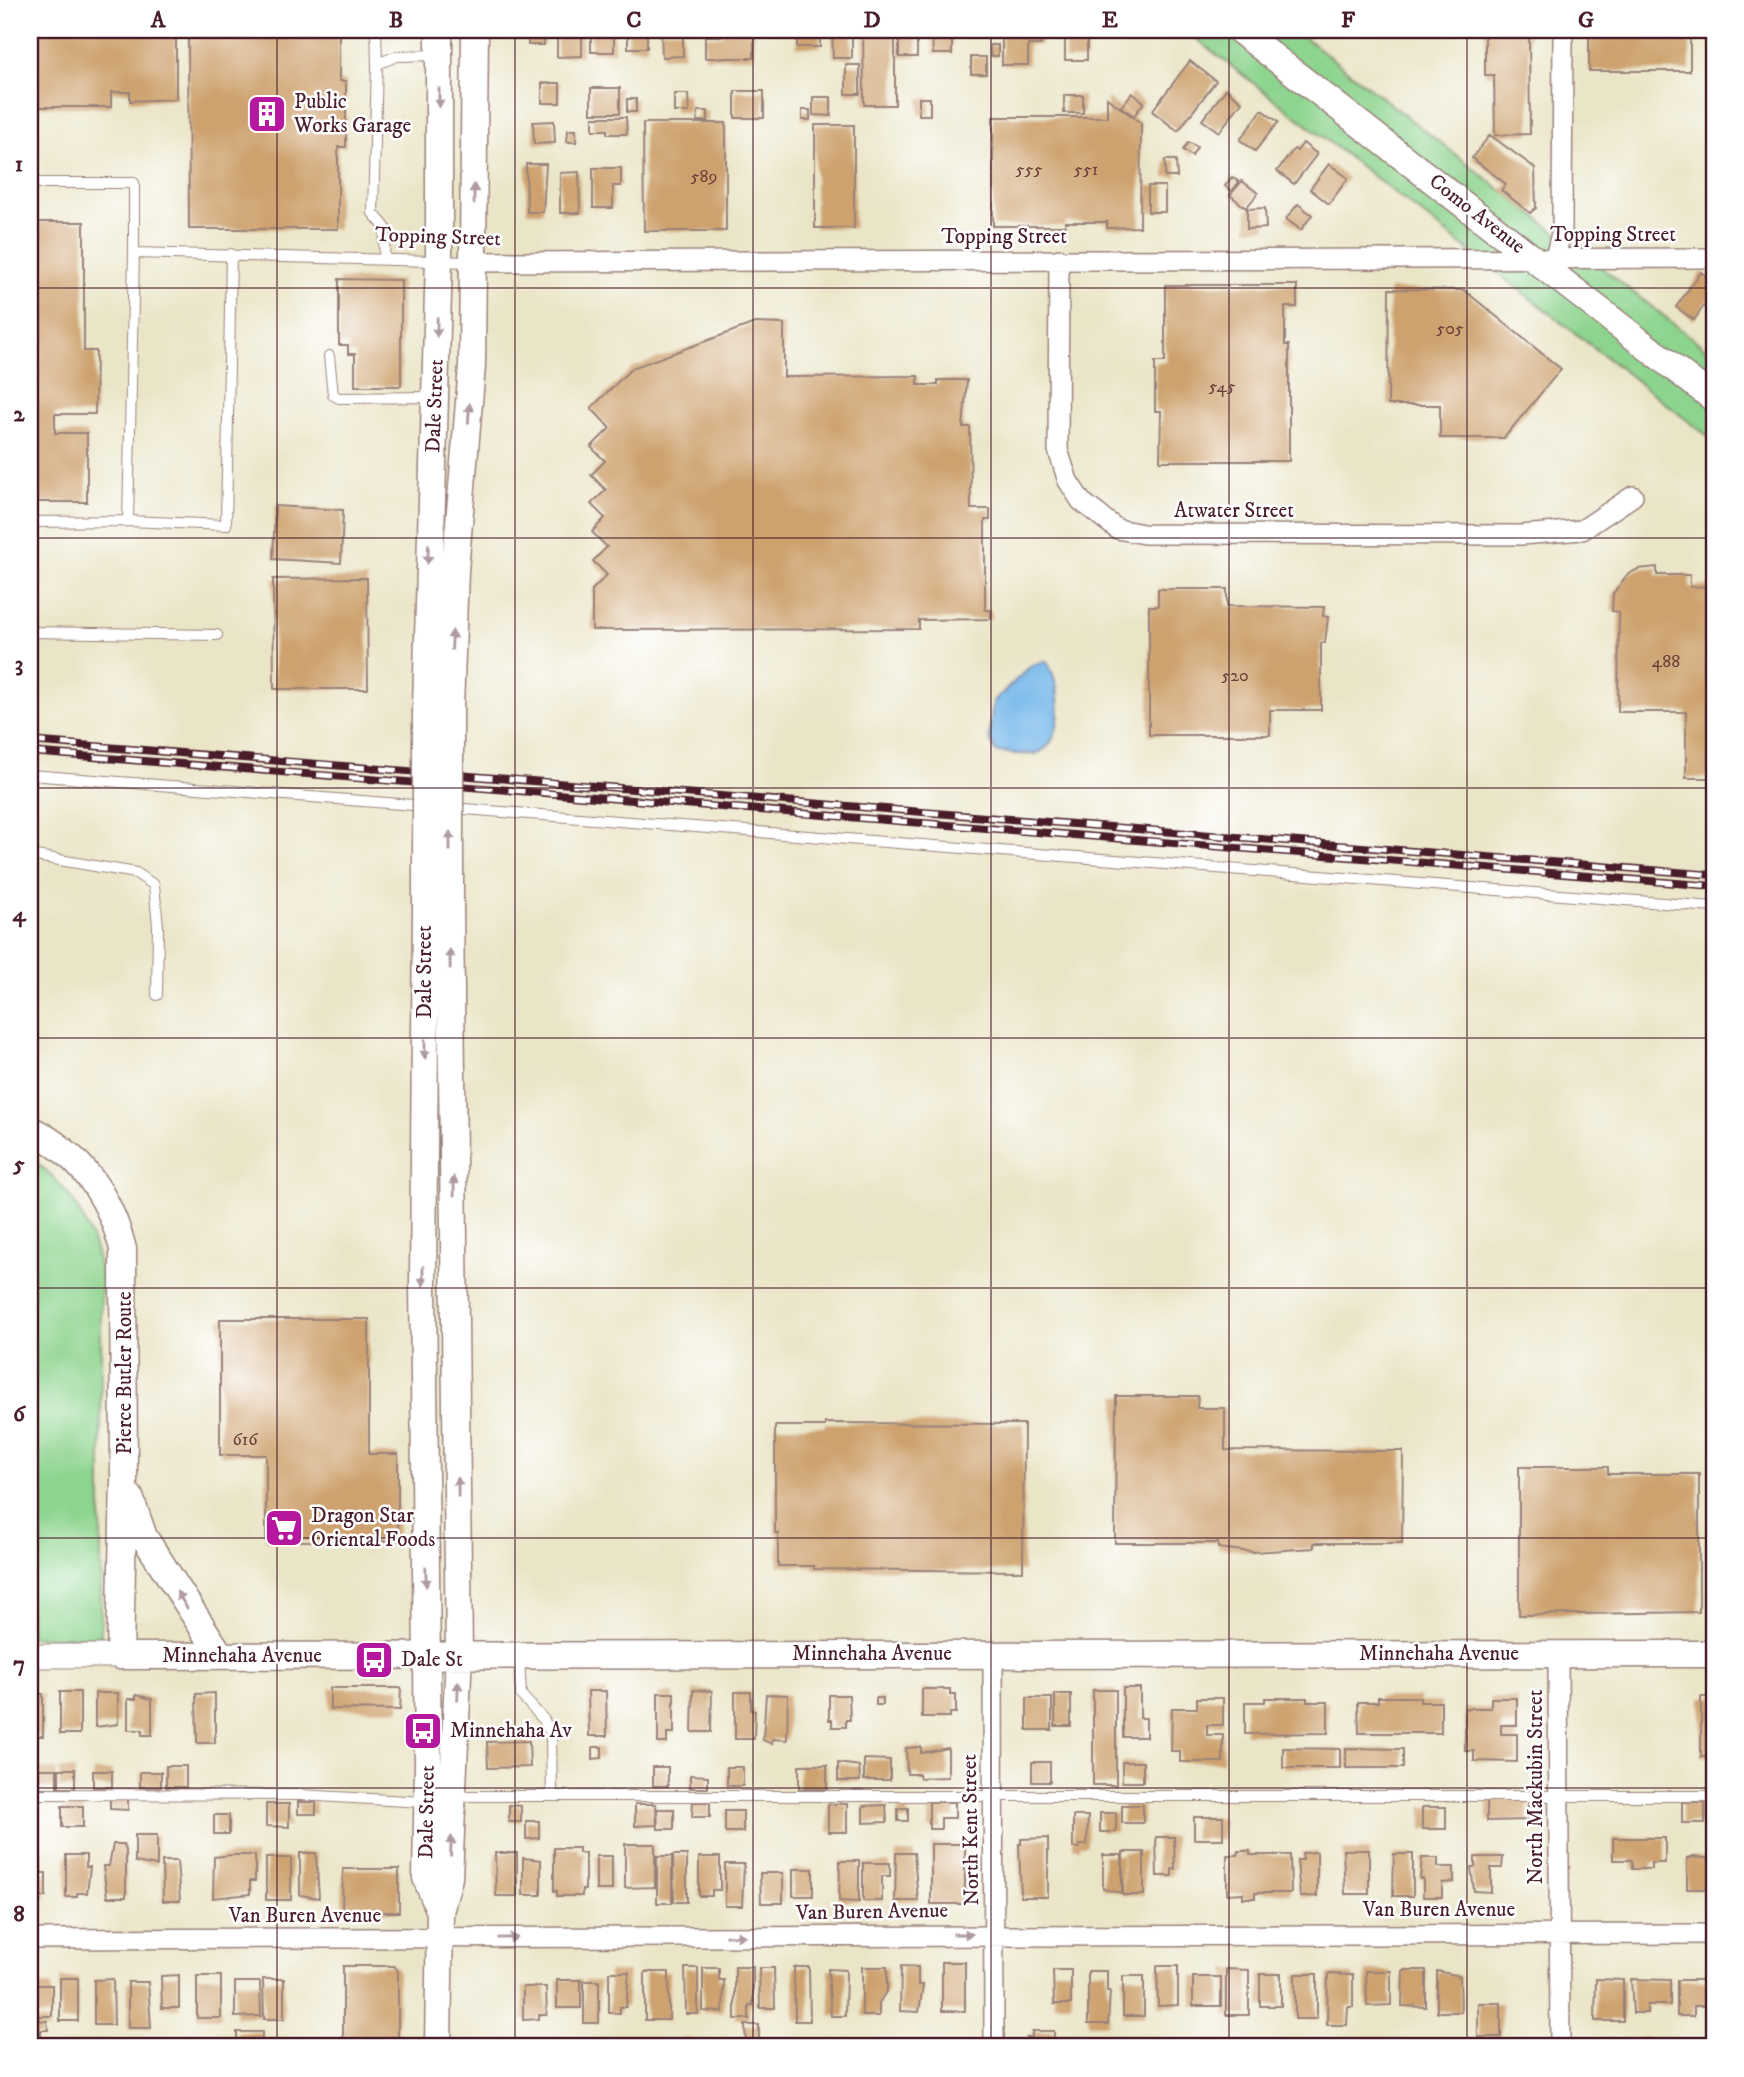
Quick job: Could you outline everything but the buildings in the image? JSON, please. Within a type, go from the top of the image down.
[{"type":"main road","name":"Dale Street","points":[[438,708],[455,571],[472,366],[475,30]]},
{"type":"main road","name":"Como Avenue","points":[[1239,30],[1544,257],[1714,399]]},
{"type":"main road","name":"Dale Street","points":[[438,2047],[440,1912],[449,1878],[459,1653],[438,908],[435,397],[439,259],[439,42]]},
{"type":"main road","name":"Dale Street","points":[[438,908],[423,1283],[428,1802],[426,1878],[440,1912]]},
{"type":"main road","name":"Pierce Butler Route","points":[[30,1129],[71,1156],[90,1175],[116,1223],[123,1250],[124,1479],[120,1656]]},
{"type":"main road","points":[[124,1479],[144,1537],[221,1656]]},
{"type":"main road","name":"Minnehaha Avenue","points":[[120,1656],[407,1657],[426,1653],[1714,1654]]},
{"type":"street","points":[[1544,257],[1562,229],[1563,30]]},
{"type":"street","name":"Topping Street","points":[[474,262],[1714,258]]},
{"type":"street","name":"Atwater Street","points":[[1059,259],[1058,450],[1068,481],[1081,501],[1117,529],[1144,534],[1521,536],[1582,530],[1633,496]]},
{"type":"street","name":"North Mackubin Street","points":[[1558,1653],[1560,2047]]},
{"type":"street","name":"North Kent Street","points":[[993,1655],[994,2047]]},
{"type":"street","name":"Minnehaha Avenue","points":[[30,1656],[120,1656]]},
{"type":"street","name":"Van Buren Avenue","points":[[30,1939],[439,1939],[994,1934],[1714,1934]]},
{"type":"lane","points":[[376,30],[373,212],[385,227],[384,258]]},
{"type":"lane","points":[[377,64],[439,42]]},
{"type":"lane","points":[[30,183],[135,183],[128,521]]},
{"type":"lane","name":"Topping Street","points":[[135,253],[294,255],[474,262]]},
{"type":"lane","points":[[30,522],[128,521],[226,525],[231,254]]},
{"type":"lane","points":[[329,356],[329,386],[333,396],[435,397]]},
{"type":"lane","points":[[30,632],[217,635]]},
{"type":"lane","points":[[30,775],[1714,907]]},
{"type":"lane","points":[[30,855],[136,873],[154,885],[158,926],[157,995]]},
{"type":"lane","points":[[519,1653],[521,1695],[544,1720],[551,1735],[552,1796]]},
{"type":"lane","points":[[30,1794],[300,1795],[405,1803],[428,1802]]},
{"type":"lane","points":[[453,1796],[1714,1796]]},
{"type":"green space","points":[[1185,30],[1295,30],[1714,355],[1714,441]]},
{"type":"green space","points":[[30,1158],[57,1181],[78,1209],[92,1239],[101,1274],[101,1637],[30,1637]]},
{"type":"water","points":[[1046,661],[1055,681],[1059,709],[1058,723],[1049,745],[1035,753],[996,752],[989,738],[993,702],[1032,665]]},
{"type":"railway","points":[[30,741],[1714,875]]},
{"type":"railway","points":[[30,752],[1714,886]]},
{"type":"place","name":"Public Works Garage","points":[[267,114]]},
{"type":"place","name":"Dragon Star Oriental Foods","points":[[284,1528]]},
{"type":"place","name":"Dale St","points":[[374,1660]]},
{"type":"place","name":"Minnehaha Av","points":[[423,1731]]}]
